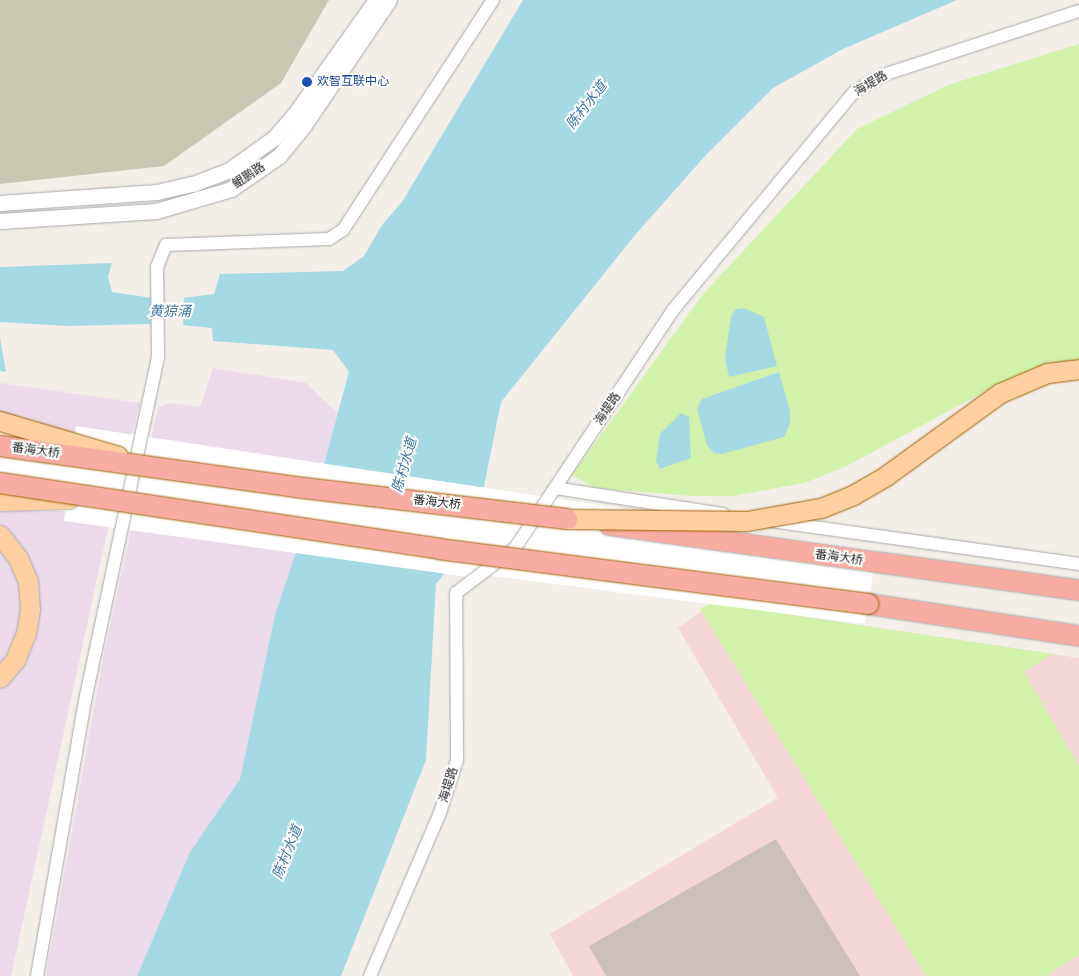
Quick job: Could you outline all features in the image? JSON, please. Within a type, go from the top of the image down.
[{"type":"highway","name":"番海大桥","points":[[0,446],[165,470],[567,520],[1079,590]]},
{"type":"highway","points":[[0,483],[439,549],[868,604],[1079,636]]},
{"type":"main road","points":[[567,520],[747,521],[821,508],[853,495],[887,475],[1000,393],[1047,373],[1079,369]]},
{"type":"main road","points":[[0,421],[165,470]]},
{"type":"main road","points":[[0,501],[92,498]]},
{"type":"main road","points":[[0,535],[18,558],[28,582],[30,608],[26,633],[15,660],[0,678]]},
{"type":"street","name":"鲲鹏路","points":[[0,204],[157,192],[193,184],[229,170],[274,138],[294,115],[376,0]]},
{"type":"street","name":"鲲鹏路","points":[[0,221],[156,211],[230,189],[279,156],[304,126],[389,0]]},
{"type":"street","points":[[37,976],[86,696],[158,352],[157,270],[166,245],[329,239],[344,230],[493,0]]},
{"type":"street","name":"海堤路","points":[[370,976],[440,814],[457,760],[456,593],[515,548],[674,310],[854,92],[883,75],[1079,11]]},
{"type":"street","points":[[555,488],[1079,564]]},
{"type":"shaded area","points":[[0,0],[329,0],[281,83],[164,166],[0,184]]},
{"type":"shaded area","points":[[213,368],[306,383],[338,414],[319,483],[275,615],[240,779],[190,852],[137,976],[46,976],[103,658],[158,408],[169,403],[200,407]]},
{"type":"shaded area","points":[[0,383],[140,403],[106,537],[11,976],[0,976]]},
{"type":"shaded area","points":[[712,603],[1079,658],[1079,976],[573,976],[550,934],[778,798],[678,628]]},
{"type":"green space","points":[[1079,44],[1079,362],[1041,367],[1004,381],[845,467],[804,483],[733,496],[691,496],[595,488],[572,475],[703,294],[857,129],[948,85]]},
{"type":"green space","points":[[712,603],[1053,654],[1024,672],[1079,766],[1079,955],[1046,976],[926,976],[700,609]]},
{"type":"water","name":"陈村水道","points":[[523,0],[957,0],[843,49],[773,88],[705,156],[635,235],[501,402],[474,536],[436,584],[426,760],[341,976],[137,976],[190,852],[240,779],[275,615],[319,483],[349,372],[333,350],[213,341],[212,328],[183,325],[184,298],[214,294],[220,274],[343,271],[364,256],[382,225],[402,202]]},
{"type":"water","points":[[112,263],[108,277],[112,292],[152,298],[151,324],[66,326],[0,322],[0,267]]},
{"type":"water","points":[[744,308],[764,317],[777,366],[729,377],[725,358],[731,316],[736,309]]},
{"type":"water","points":[[0,338],[6,372],[0,371]]},
{"type":"water","points":[[779,372],[790,411],[790,424],[784,437],[722,454],[714,453],[707,445],[697,409],[702,399]]},
{"type":"water","points":[[681,413],[689,417],[691,458],[660,469],[656,461],[660,434]]},
{"type":"pier","points":[[0,413],[75,433],[76,426],[632,510],[708,516],[757,513],[755,533],[877,550],[865,624],[484,575],[483,579],[64,521],[65,511],[0,510]]},
{"type":"building","points":[[776,839],[860,976],[606,976],[589,946]]},
{"type":"waterway","name":"黄猄涌","points":[[161,311],[187,311]]},
{"type":"place","name":"欢智互联中心","points":[[307,82]]}]
